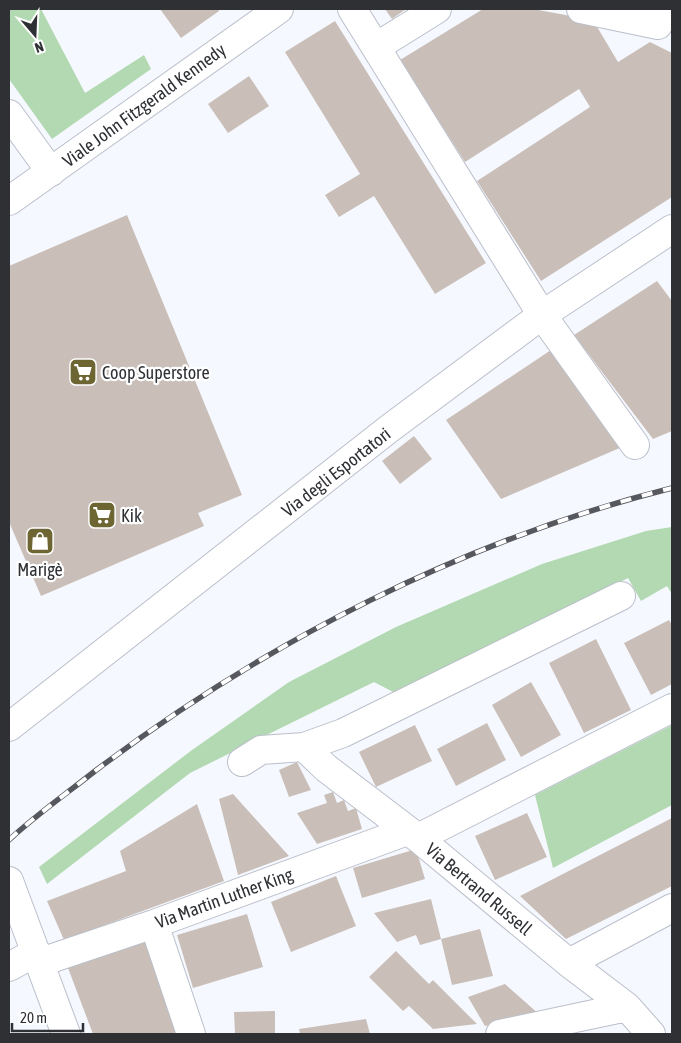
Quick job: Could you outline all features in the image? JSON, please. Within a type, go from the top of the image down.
[{"type":"street","name":"Viale John Fitzgerald Kennedy","points":[[9,201],[279,9]]},
{"type":"street","points":[[352,9],[542,315],[635,445]]},
{"type":"street","points":[[376,47],[438,9]]},
{"type":"street","points":[[581,9],[658,25],[661,9]]},
{"type":"street","points":[[9,114],[51,172]]},
{"type":"street","name":"Via degli Esportatori","points":[[9,727],[390,428],[542,315],[672,229]]},
{"type":"street","points":[[242,762],[262,750],[304,747],[342,733],[621,596]]},
{"type":"street","name":"Via Martin Luther King","points":[[9,967],[154,924],[412,835],[672,708]]},
{"type":"street","name":"Via Bertrand Russell","points":[[304,747],[326,768],[412,835],[569,963],[627,1006],[652,1034]]},
{"type":"street","points":[[10,885],[66,1034]]},
{"type":"street","points":[[569,963],[672,908]]},
{"type":"street","points":[[154,924],[191,1034]]},
{"type":"street","points":[[500,1034],[627,1006]]},
{"type":"green space","points":[[9,9],[41,9],[85,93],[144,55],[151,69],[52,139],[9,79]]},
{"type":"green space","points":[[672,527],[672,594],[667,586],[641,601],[628,578],[397,694],[374,682],[190,773],[47,884],[39,867],[192,750],[289,682],[396,627],[542,564],[646,531]]},
{"type":"green space","points":[[672,725],[672,805],[553,868],[535,795]]},
{"type":"building","points":[[160,9],[218,9],[219,11],[181,38]]},
{"type":"building","points":[[385,9],[406,9],[392,19]]},
{"type":"building","points":[[483,9],[533,9],[593,20],[618,62],[650,42],[672,53],[672,197],[541,281],[477,181],[590,107],[579,89],[465,162],[400,60]]},
{"type":"building","points":[[335,21],[486,263],[435,294],[374,196],[339,217],[325,195],[360,174],[285,52]]},
{"type":"building","points":[[249,76],[269,106],[228,133],[208,104]]},
{"type":"building","points":[[127,215],[242,495],[198,513],[204,526],[41,596],[9,522],[9,266]]},
{"type":"building","points":[[657,281],[672,301],[672,431],[653,439],[574,335]]},
{"type":"building","points":[[551,350],[622,447],[501,499],[446,420]]},
{"type":"building","points":[[414,436],[432,459],[400,484],[382,461]]},
{"type":"building","points":[[669,620],[672,625],[672,684],[651,695],[624,643]]},
{"type":"building","points":[[596,639],[631,710],[584,733],[549,663]]},
{"type":"building","points":[[531,682],[561,735],[521,757],[492,705]]},
{"type":"building","points":[[487,723],[506,760],[456,786],[437,749]]},
{"type":"building","points":[[415,725],[432,761],[376,787],[359,752]]},
{"type":"building","points":[[297,762],[311,790],[289,797],[279,770]]},
{"type":"building","points":[[333,792],[337,803],[344,800],[348,811],[356,808],[362,829],[317,844],[297,813],[327,803],[324,795]]},
{"type":"building","points":[[233,794],[289,856],[238,875],[219,799]]},
{"type":"building","points":[[197,804],[224,881],[64,940],[47,901],[126,871],[120,851]]},
{"type":"building","points":[[527,813],[547,857],[495,880],[475,836]]},
{"type":"building","points":[[672,818],[672,886],[566,939],[520,896]]},
{"type":"building","points":[[416,849],[425,879],[362,898],[353,868]]},
{"type":"building","points":[[336,876],[356,926],[291,952],[271,902]]},
{"type":"building","points":[[431,899],[441,939],[420,945],[416,935],[397,942],[374,913]]},
{"type":"building","points":[[247,914],[263,967],[193,988],[177,935]]},
{"type":"building","points":[[480,929],[493,976],[452,985],[441,939]]},
{"type":"building","points":[[145,941],[178,1034],[93,1034],[68,968]]},
{"type":"building","points":[[396,951],[429,984],[433,980],[477,1024],[433,1029],[409,1006],[403,1011],[369,977]]},
{"type":"building","points":[[505,984],[540,1015],[485,1026],[468,997]]},
{"type":"building","points":[[275,1011],[275,1034],[235,1034],[234,1012]]},
{"type":"building","points":[[366,1019],[370,1034],[300,1034],[299,1029]]},
{"type":"railway","points":[[9,840],[40,813],[160,724],[298,638],[443,566],[518,536],[595,510],[672,488]]},
{"type":"place","name":"Coop Superstore","points":[[83,372]]},
{"type":"place","name":"Kik","points":[[102,515]]},
{"type":"place","name":"Marigè","points":[[40,541]]}]
